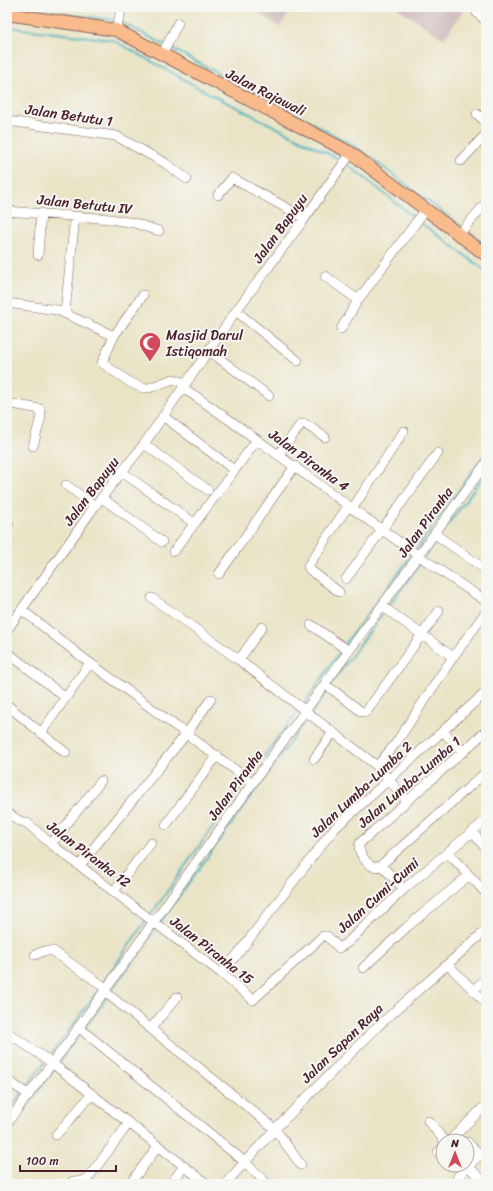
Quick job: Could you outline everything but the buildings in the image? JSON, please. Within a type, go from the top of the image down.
[{"type":"main road","name":"Jalan Rajawali","points":[[7,14],[116,30],[351,153],[486,255]]},
{"type":"street","points":[[116,30],[122,7]]},
{"type":"street","points":[[477,8],[480,17],[486,21]]},
{"type":"street","points":[[162,55],[178,23]]},
{"type":"street","points":[[477,114],[486,122]]},
{"type":"street","name":"Jalan Betutu 1","points":[[7,121],[116,136],[165,162],[187,179]]},
{"type":"street","points":[[461,161],[486,134]]},
{"type":"street","name":"Jalan Bapuyu","points":[[7,630],[95,506],[144,444],[208,350],[351,153]]},
{"type":"street","points":[[218,195],[232,178],[305,218]]},
{"type":"street","points":[[459,234],[486,204]]},
{"type":"street","points":[[341,329],[358,300],[426,209]]},
{"type":"street","name":"Jalan Betutu IV","points":[[7,211],[75,216],[134,223],[159,231]]},
{"type":"street","points":[[38,255],[41,213]]},
{"type":"street","points":[[65,313],[75,216]]},
{"type":"street","points":[[325,276],[358,300]]},
{"type":"street","points":[[143,294],[114,336],[101,360],[104,365],[143,388],[149,388],[173,379],[184,385]]},
{"type":"street","points":[[7,303],[49,308],[65,313],[114,336]]},
{"type":"street","points":[[236,311],[298,361]]},
{"type":"street","points":[[208,350],[269,396]]},
{"type":"street","name":"Jalan Piranha 4","points":[[184,385],[382,531],[486,601]]},
{"type":"street","points":[[7,402],[40,409],[41,417],[33,446]]},
{"type":"street","points":[[163,416],[229,466]]},
{"type":"street","points":[[279,454],[301,424],[305,424],[325,437]]},
{"type":"street","points":[[339,592],[310,570],[308,566],[309,562],[350,508],[404,431]]},
{"type":"street","points":[[174,551],[257,440]]},
{"type":"street","points":[[144,444],[208,490]]},
{"type":"street","points":[[346,579],[438,453]]},
{"type":"street","name":"Jalan Piranha","points":[[7,1123],[29,1095],[253,783],[486,463]]},
{"type":"street","points":[[219,574],[295,466]]},
{"type":"street","points":[[122,472],[194,523]]},
{"type":"street","points":[[66,485],[95,506]]},
{"type":"street","points":[[102,498],[162,542]]},
{"type":"street","points":[[435,534],[486,570]]},
{"type":"street","points":[[152,598],[239,660],[377,766],[407,801]]},
{"type":"street","points":[[382,606],[453,657]]},
{"type":"street","points":[[22,610],[90,663],[217,755],[253,783]]},
{"type":"street","points":[[325,684],[362,712],[366,712],[439,611]]},
{"type":"street","points":[[377,766],[396,743],[453,657],[486,612]]},
{"type":"street","points":[[311,625],[349,651]]},
{"type":"street","points":[[239,660],[262,627]]},
{"type":"street","points":[[7,652],[66,698]]},
{"type":"street","points":[[41,733],[90,663]]},
{"type":"street","name":"Jalan Lumba-Lumba 2","points":[[221,973],[242,949],[327,837],[486,692]]},
{"type":"street","points":[[80,865],[187,733],[212,699]]},
{"type":"street","points":[[7,705],[66,753]]},
{"type":"street","name":"Jalan Lumba-Lumba 1","points":[[381,865],[375,867],[372,866],[359,852],[358,846],[486,731]]},
{"type":"street","points":[[314,759],[333,732]]},
{"type":"street","points":[[443,732],[464,752]]},
{"type":"street","points":[[166,825],[217,755]]},
{"type":"street","points":[[404,889],[381,865],[486,772]]},
{"type":"street","points":[[51,844],[101,780]]},
{"type":"street","name":"Jalan Piranha 12","points":[[7,812],[20,821],[27,823],[51,844],[154,921]]},
{"type":"street","name":"Jalan Cumi-Cumi","points":[[253,1000],[323,936],[327,936],[339,948],[404,889],[486,820]]},
{"type":"street","points":[[472,832],[486,848]]},
{"type":"street","points":[[114,891],[151,843]]},
{"type":"street","points":[[448,853],[468,876],[485,891]]},
{"type":"street","points":[[363,968],[407,927],[468,876]]},
{"type":"street","name":"Jalan Piranha 15","points":[[154,921],[253,1000]]},
{"type":"street","name":"Jalan Sapan Raya","points":[[225,1184],[275,1129],[377,1027],[486,930]]},
{"type":"street","points":[[35,955],[44,951],[53,951],[105,990],[275,1129],[301,1165]]},
{"type":"street","points":[[448,965],[486,1003]]},
{"type":"street","points":[[473,990],[486,979]]},
{"type":"street","points":[[151,1028],[177,997]]},
{"type":"street","points":[[78,1027],[245,1162],[267,1184]]},
{"type":"street","points":[[7,1032],[52,1063],[206,1184]]},
{"type":"street","points":[[7,1080],[29,1095]]},
{"type":"street","points":[[56,1135],[92,1094]]},
{"type":"street","points":[[458,1133],[486,1105]]},
{"type":"street","points":[[428,1121],[438,1133]]},
{"type":"street","points":[[69,1184],[75,1180],[82,1182],[88,1178],[129,1123]]},
{"type":"street","points":[[130,1184],[158,1146]]},
{"type":"street","points":[[475,1159],[483,1152]]},
{"type":"street","points":[[171,1184],[184,1166]]},
{"type":"street","points":[[475,1173],[486,1184]]},
{"type":"shaded area","points":[[250,7],[293,7],[280,26],[284,30]]},
{"type":"shaded area","points":[[396,7],[465,7],[444,39]]},
{"type":"waterway","points":[[7,8],[115,20]]},
{"type":"waterway","points":[[121,22],[165,45]]},
{"type":"waterway","points":[[7,27],[113,40],[210,94],[343,161]]},
{"type":"waterway","points":[[169,47],[355,146],[461,226]]},
{"type":"waterway","points":[[347,164],[415,218]]},
{"type":"waterway","points":[[420,222],[486,271]]},
{"type":"waterway","points":[[466,230],[486,245]]},
{"type":"waterway","points":[[416,550],[486,453]]},
{"type":"waterway","points":[[441,534],[486,473]]},
{"type":"waterway","points":[[425,557],[437,539]]},
{"type":"waterway","points":[[344,645],[412,555]]},
{"type":"waterway","points":[[388,607],[422,560]]},
{"type":"waterway","points":[[331,684],[384,612]]},
{"type":"waterway","points":[[303,706],[341,650]]},
{"type":"waterway","points":[[312,712],[328,690]]},
{"type":"waterway","points":[[248,777],[300,709]]},
{"type":"waterway","points":[[160,923],[308,717]]},
{"type":"waterway","points":[[150,916],[245,781]]},
{"type":"waterway","points":[[103,983],[147,919]]},
{"type":"waterway","points":[[110,993],[156,928]]},
{"type":"waterway","points":[[49,1057],[101,987]]},
{"type":"waterway","points":[[84,1029],[107,997]]},
{"type":"waterway","points":[[58,1064],[81,1032]]},
{"type":"waterway","points":[[25,1089],[45,1062]]},
{"type":"waterway","points":[[7,1132],[54,1069]]},
{"type":"waterway","points":[[7,1113],[22,1093]]},
{"type":"place","name":"Masjid Darul Istiqomah","points":[[150,362]]}]
